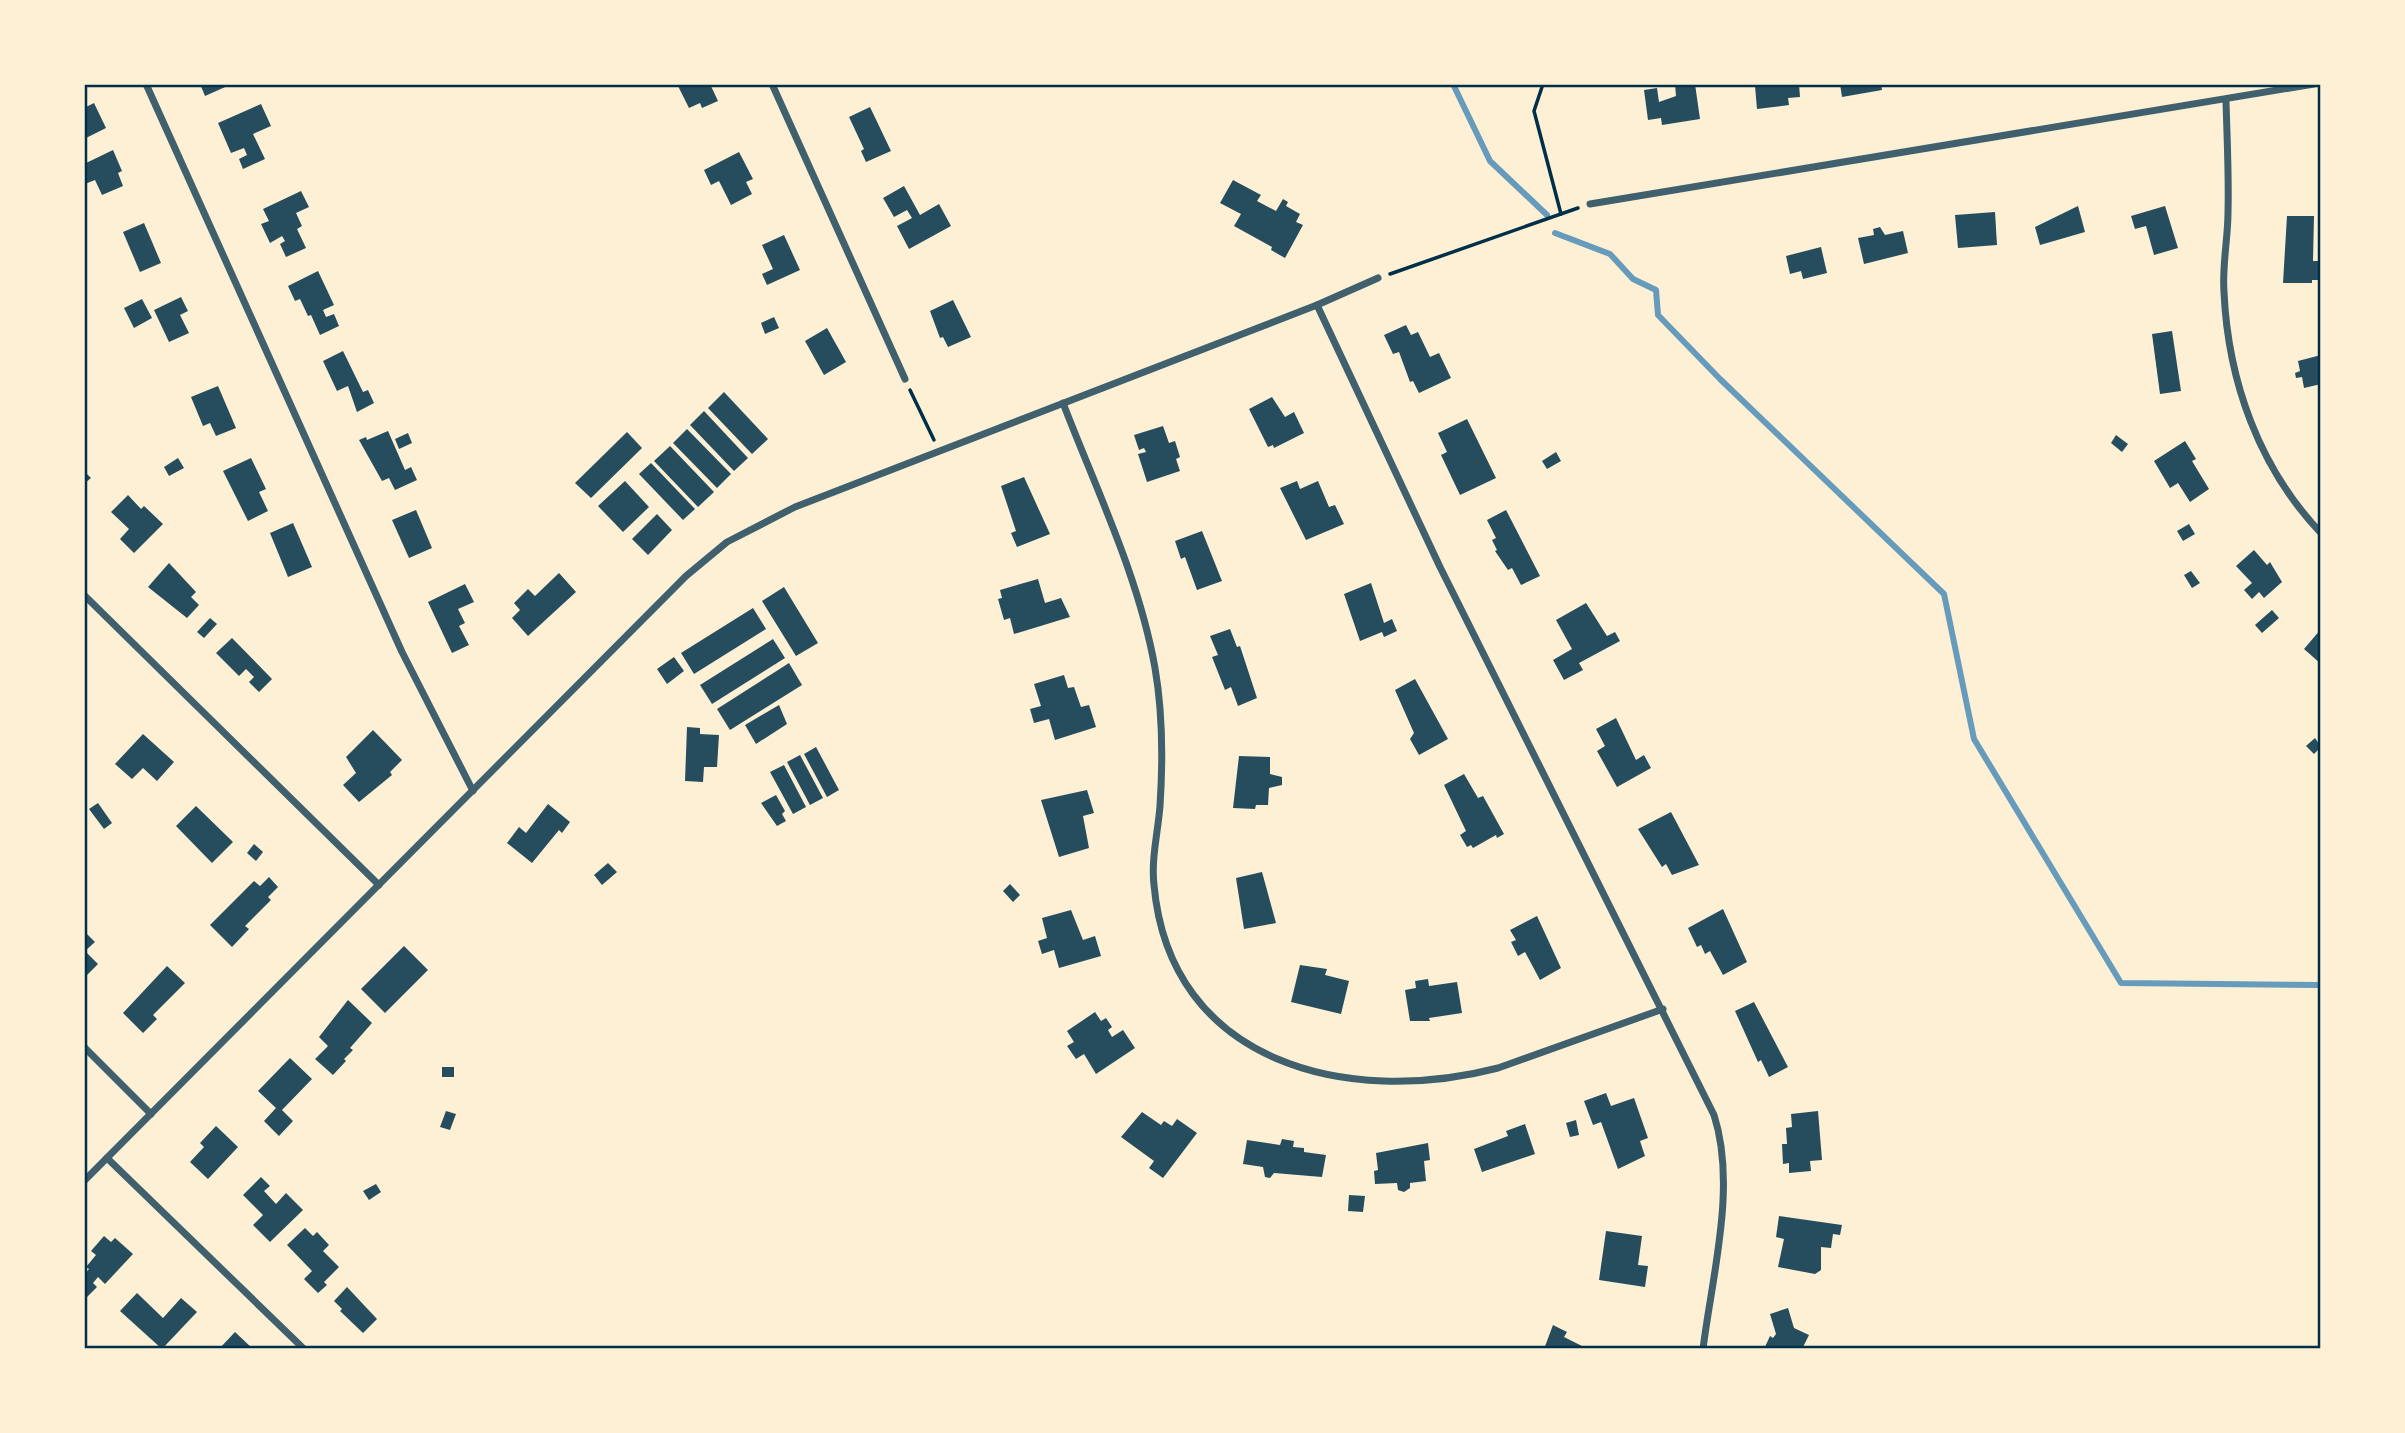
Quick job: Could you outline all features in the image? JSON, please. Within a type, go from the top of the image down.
[{"type":"street","points":[[146,84],[402,652],[473,791]]},
{"type":"street","points":[[772,84],[905,379]]},
{"type":"street","points":[[1590,204],[2110,115],[2225,101],[2314,84]]},
{"type":"street","points":[[2225,101],[2228,215],[2224,290],[2233,360],[2250,419],[2270,466],[2321,533]]},
{"type":"street","points":[[84,1181],[686,576],[727,542],[794,507],[1317,305],[1378,278]]},
{"type":"street","points":[[1317,305],[1440,567],[1714,1115],[1726,1176],[1703,1349]]},
{"type":"street","points":[[1063,403],[1126,566],[1155,666],[1160,706],[1161,761],[1153,882],[1162,930],[1181,977],[1213,1017],[1252,1048],[1304,1071],[1359,1080],[1415,1082],[1471,1075],[1498,1068],[1663,1009]]},
{"type":"street","points":[[84,595],[379,885]]},
{"type":"street","points":[[84,1047],[151,1114]]},
{"type":"street","points":[[107,1158],[304,1349]]},
{"type":"path","points":[[1543,84],[1534,111],[1561,214]]},
{"type":"path","points":[[1378,278],[1590,204]]},
{"type":"path","points":[[905,379],[939,452]]},
{"type":"building","points":[[200,84],[232,84],[205,96]]},
{"type":"building","points":[[677,84],[710,84],[718,101],[702,108],[700,103],[689,108]]},
{"type":"building","points":[[1675,84],[1695,84],[1700,119],[1662,125],[1661,118],[1648,120],[1644,90],[1657,88],[1659,102],[1676,96]]},
{"type":"building","points":[[1799,84],[1800,97],[1788,98],[1789,105],[1757,109],[1755,86]]},
{"type":"building","points":[[1840,84],[1881,84],[1882,90],[1842,97]]},
{"type":"building","points":[[94,103],[106,128],[84,139],[84,108]]},
{"type":"building","points":[[261,104],[271,126],[253,134],[265,159],[243,169],[239,159],[247,155],[244,148],[231,153],[218,123]]},
{"type":"building","points":[[870,107],[891,151],[866,162],[861,151],[864,149],[849,117]]},
{"type":"building","points":[[113,150],[122,171],[118,173],[123,186],[102,195],[95,180],[85,184],[84,164]]},
{"type":"building","points":[[739,152],[753,179],[746,182],[752,194],[731,205],[719,181],[711,185],[704,170]]},
{"type":"building","points":[[1233,180],[1261,195],[1257,201],[1276,211],[1283,199],[1288,202],[1286,206],[1300,214],[1296,222],[1303,225],[1285,258],[1271,250],[1272,247],[1234,226],[1241,214],[1220,203]]},
{"type":"building","points":[[904,186],[920,215],[939,204],[951,226],[909,249],[897,226],[912,218],[907,210],[894,217],[883,198]]},
{"type":"building","points":[[301,191],[309,207],[296,213],[302,226],[297,229],[306,248],[286,257],[280,244],[285,241],[282,236],[270,243],[261,224],[269,221],[263,209]]},
{"type":"building","points":[[2078,206],[2085,232],[2040,245],[2035,227]]},
{"type":"building","points":[[2165,206],[2178,248],[2154,255],[2146,226],[2135,229],[2131,216]]},
{"type":"building","points":[[1995,212],[1997,245],[1958,248],[1955,215]]},
{"type":"building","points":[[2287,216],[2314,216],[2313,261],[2321,261],[2321,280],[2312,280],[2312,283],[2283,283]]},
{"type":"building","points":[[144,223],[161,263],[140,272],[123,232]]},
{"type":"building","points":[[1880,227],[1885,235],[1903,231],[1908,253],[1864,264],[1858,238],[1874,235],[1873,229]]},
{"type":"building","points":[[784,235],[800,270],[767,285],[762,274],[773,269],[762,245]]},
{"type":"building","points":[[1821,247],[1827,273],[1803,279],[1801,271],[1790,274],[1786,256]]},
{"type":"building","points":[[318,271],[334,305],[323,310],[326,317],[334,314],[339,326],[320,335],[311,315],[308,316],[300,299],[295,301],[288,286]]},
{"type":"building","points":[[181,297],[188,311],[180,315],[189,333],[169,342],[154,310]]},
{"type":"building","points":[[142,299],[152,318],[134,328],[124,308]]},
{"type":"building","points":[[953,300],[971,337],[948,347],[943,337],[940,338],[930,311]]},
{"type":"building","points":[[774,317],[779,328],[765,334],[761,323]]},
{"type":"building","points":[[1406,325],[1411,335],[1418,332],[1430,357],[1439,353],[1451,378],[1419,393],[1413,381],[1410,382],[1399,352],[1393,354],[1384,335]]},
{"type":"building","points":[[827,328],[846,362],[824,375],[805,341]]},
{"type":"building","points":[[2172,331],[2181,391],[2160,394],[2152,334]]},
{"type":"building","points":[[343,351],[363,392],[368,390],[374,403],[357,412],[348,386],[337,391],[323,361]]},
{"type":"building","points":[[2321,355],[2321,384],[2304,388],[2302,377],[2296,378],[2295,373],[2300,371],[2298,361]]},
{"type":"building","points":[[218,386],[236,428],[216,436],[210,423],[203,426],[191,397]]},
{"type":"building","points":[[724,392],[768,439],[752,454],[708,408]]},
{"type":"building","points":[[1272,397],[1285,417],[1294,412],[1304,433],[1274,448],[1273,445],[1268,447],[1249,409]]},
{"type":"building","points":[[704,411],[748,458],[734,471],[690,425]]},
{"type":"building","points":[[1467,419],[1496,478],[1460,495],[1441,455],[1447,452],[1438,433]]},
{"type":"building","points":[[1163,426],[1169,443],[1175,441],[1180,457],[1176,459],[1180,471],[1147,482],[1138,454],[1146,452],[1144,448],[1139,450],[1134,435]]},
{"type":"building","points":[[687,429],[731,474],[717,488],[673,443]]},
{"type":"building","points":[[388,431],[405,470],[411,467],[417,480],[395,490],[389,478],[382,481],[359,440],[366,437],[367,440]]},
{"type":"building","points":[[627,432],[642,448],[591,498],[575,483]]},
{"type":"building","points":[[408,433],[412,443],[399,449],[395,439]]},
{"type":"building","points":[[2116,435],[2128,444],[2122,452],[2111,443]]},
{"type":"building","points":[[2185,441],[2196,459],[2192,461],[2209,489],[2190,502],[2178,483],[2170,488],[2154,461]]},
{"type":"building","points":[[670,446],[714,492],[698,507],[654,461]]},
{"type":"building","points":[[1556,452],[1561,461],[1547,469],[1542,461]]},
{"type":"building","points":[[178,458],[184,468],[169,476],[164,467]]},
{"type":"building","points":[[251,458],[266,489],[259,492],[268,511],[248,521],[223,471]]},
{"type":"building","points":[[651,463],[695,509],[683,520],[639,474]]},
{"type":"building","points":[[84,471],[91,478],[84,484]]},
{"type":"building","points":[[1024,477],[1050,534],[1017,547],[1011,533],[1016,531],[1001,486]]},
{"type":"building","points":[[625,481],[649,507],[623,532],[598,506]]},
{"type":"building","points":[[1297,481],[1300,489],[1318,481],[1329,507],[1335,505],[1344,524],[1306,540],[1280,488]]},
{"type":"building","points":[[128,495],[141,509],[144,506],[163,524],[134,553],[120,539],[129,529],[111,512]]},
{"type":"building","points":[[416,510],[432,548],[409,558],[392,520]]},
{"type":"building","points":[[1506,510],[1540,576],[1521,585],[1512,568],[1508,570],[1495,551],[1497,550],[1492,540],[1496,538],[1487,520]]},
{"type":"building","points":[[657,514],[672,530],[648,555],[632,539]]},
{"type":"building","points":[[293,523],[312,567],[288,577],[270,533]]},
{"type":"building","points":[[2189,524],[2195,534],[2183,541],[2177,531]]},
{"type":"building","points":[[1202,531],[1222,581],[1197,590],[1185,557],[1181,559],[1175,541]]},
{"type":"building","points":[[2254,550],[2267,565],[2270,562],[2282,582],[2264,598],[2259,592],[2252,599],[2244,590],[2252,583],[2236,566]]},
{"type":"building","points":[[169,563],[196,592],[191,597],[199,605],[187,618],[148,587]]},
{"type":"building","points":[[2191,571],[2200,583],[2192,588],[2184,575]]},
{"type":"building","points":[[559,573],[576,592],[528,636],[512,618],[520,610],[514,603],[528,589],[535,596]]},
{"type":"building","points":[[1038,579],[1045,603],[1061,598],[1070,617],[1014,634],[1010,618],[1004,620],[998,599],[1002,598],[1000,590]]},
{"type":"building","points":[[1371,583],[1384,623],[1392,619],[1397,631],[1384,637],[1382,632],[1360,641],[1344,594]]},
{"type":"building","points":[[465,584],[474,602],[458,609],[465,623],[459,626],[469,645],[452,653],[428,602]]},
{"type":"building","points":[[784,587],[818,643],[796,656],[762,601]]},
{"type":"building","points":[[1586,603],[1607,636],[1615,632],[1620,641],[1579,663],[1583,670],[1564,680],[1553,660],[1572,649],[1556,620]]},
{"type":"building","points":[[753,608],[766,629],[694,674],[681,653]]},
{"type":"building","points":[[2272,610],[2279,618],[2262,633],[2255,625]]},
{"type":"building","points":[[210,618],[217,624],[204,638],[197,632]]},
{"type":"building","points":[[1230,629],[1237,647],[1240,646],[1257,698],[1238,706],[1231,687],[1225,690],[1212,657],[1218,655],[1210,636]]},
{"type":"building","points":[[2321,629],[2321,664],[2304,649]]},
{"type":"building","points":[[232,638],[272,679],[259,692],[249,682],[254,677],[246,669],[239,676],[216,653]]},
{"type":"building","points":[[773,639],[785,658],[712,704],[700,685]]},
{"type":"building","points":[[674,657],[684,671],[667,684],[657,669]]},
{"type":"building","points":[[789,663],[802,685],[730,730],[717,709]]},
{"type":"building","points":[[1064,675],[1068,688],[1074,687],[1081,707],[1089,705],[1096,727],[1055,740],[1049,719],[1034,723],[1030,709],[1041,706],[1034,684]]},
{"type":"building","points":[[1415,679],[1448,739],[1419,755],[1410,739],[1414,733],[1395,690]]},
{"type":"building","points":[[779,705],[787,724],[756,744],[745,725]]},
{"type":"building","points":[[1616,718],[1636,760],[1644,755],[1651,768],[1617,787],[1597,751],[1605,746],[1596,729]]},
{"type":"building","points":[[687,727],[700,728],[700,734],[719,735],[717,767],[704,767],[703,782],[685,781]]},
{"type":"building","points":[[373,730],[402,760],[390,772],[392,775],[359,802],[343,785],[356,773],[346,757]]},
{"type":"building","points":[[143,734],[174,762],[157,781],[143,768],[132,779],[115,764]]},
{"type":"building","points":[[2315,738],[2321,747],[2314,754],[2306,746]]},
{"type":"building","points":[[816,747],[839,790],[827,797],[804,754]]},
{"type":"building","points":[[800,755],[823,798],[810,805],[787,762]]},
{"type":"building","points":[[1239,756],[1270,757],[1270,774],[1282,777],[1282,785],[1269,788],[1268,805],[1256,805],[1255,809],[1233,808]]},
{"type":"building","points":[[784,765],[806,807],[793,814],[770,772]]},
{"type":"building","points":[[1464,774],[1478,798],[1483,796],[1504,834],[1497,838],[1496,835],[1473,848],[1471,845],[1467,847],[1460,835],[1466,831],[1444,785]]},
{"type":"building","points":[[1087,790],[1094,813],[1083,816],[1089,848],[1059,857],[1041,800]]},
{"type":"building","points":[[776,795],[785,811],[782,814],[786,821],[777,826],[761,803]]},
{"type":"building","points":[[98,803],[112,823],[104,829],[89,809]]},
{"type":"building","points":[[548,804],[570,822],[562,833],[559,830],[532,863],[507,843],[519,827],[526,833]]},
{"type":"building","points":[[196,806],[233,842],[212,863],[176,826]]},
{"type":"building","points":[[1671,812],[1699,865],[1672,875],[1666,864],[1662,867],[1638,829]]},
{"type":"building","points":[[254,844],[263,852],[256,861],[247,853]]},
{"type":"building","points":[[608,863],[617,872],[602,885],[594,875]]},
{"type":"building","points":[[1262,872],[1276,923],[1244,929],[1236,878]]},
{"type":"building","points":[[269,877],[278,887],[268,897],[271,900],[245,926],[249,929],[232,947],[210,925],[254,881],[260,886]]},
{"type":"building","points":[[1010,884],[1020,895],[1013,902],[1003,891]]},
{"type":"building","points":[[1723,909],[1747,962],[1723,975],[1710,951],[1705,954],[1701,945],[1697,947],[1688,928]]},
{"type":"building","points":[[1071,910],[1083,940],[1095,936],[1101,956],[1059,968],[1054,950],[1042,954],[1038,941],[1047,938],[1042,918]]},
{"type":"building","points":[[1537,916],[1561,968],[1540,980],[1525,952],[1518,956],[1511,942],[1516,940],[1510,930]]},
{"type":"building","points":[[84,931],[95,942],[85,951],[98,964],[84,978]]},
{"type":"building","points":[[404,946],[428,970],[385,1013],[361,989]]},
{"type":"building","points":[[1300,965],[1327,969],[1325,975],[1349,981],[1341,1014],[1291,1002]]},
{"type":"building","points":[[167,966],[185,983],[153,1015],[157,1019],[143,1033],[123,1013]]},
{"type":"building","points":[[1428,979],[1429,986],[1457,982],[1462,1013],[1429,1018],[1430,1021],[1410,1021],[1405,990],[1416,988],[1415,981]]},
{"type":"building","points":[[348,1000],[372,1023],[350,1048],[353,1050],[333,1075],[315,1059],[328,1046],[319,1037]]},
{"type":"building","points":[[1754,1002],[1788,1067],[1769,1077],[1761,1060],[1758,1062],[1735,1011]]},
{"type":"building","points":[[1095,1012],[1101,1021],[1106,1018],[1112,1027],[1108,1030],[1112,1037],[1123,1030],[1135,1048],[1096,1074],[1084,1054],[1076,1059],[1067,1046],[1074,1042],[1067,1031]]},
{"type":"building","points":[[290,1058],[312,1079],[282,1110],[293,1121],[279,1136],[264,1121],[276,1108],[258,1091]]},
{"type":"building","points":[[442,1067],[454,1067],[454,1077],[442,1077]]},
{"type":"building","points":[[1606,1093],[1611,1106],[1634,1098],[1648,1138],[1640,1141],[1645,1156],[1618,1169],[1601,1122],[1593,1125],[1584,1101]]},
{"type":"building","points":[[446,1111],[456,1114],[450,1130],[440,1127]]},
{"type":"building","points":[[1818,1111],[1822,1160],[1810,1161],[1811,1171],[1789,1173],[1789,1163],[1783,1164],[1782,1144],[1787,1144],[1786,1128],[1792,1127],[1791,1114]]},
{"type":"building","points":[[1142,1112],[1161,1125],[1164,1121],[1172,1126],[1177,1119],[1197,1133],[1163,1178],[1149,1168],[1154,1161],[1121,1137]]},
{"type":"building","points":[[1576,1120],[1579,1135],[1570,1137],[1566,1123]]},
{"type":"building","points":[[1525,1124],[1535,1154],[1482,1172],[1474,1149],[1508,1136],[1506,1131]]},
{"type":"building","points":[[216,1126],[238,1147],[208,1179],[190,1162],[204,1147],[200,1143]]},
{"type":"building","points":[[1282,1139],[1294,1141],[1293,1147],[1304,1148],[1304,1152],[1326,1155],[1322,1177],[1274,1173],[1270,1178],[1265,1177],[1263,1167],[1243,1164],[1247,1140],[1280,1145]]},
{"type":"building","points":[[1428,1143],[1430,1160],[1424,1161],[1426,1181],[1410,1183],[1410,1188],[1404,1192],[1398,1190],[1397,1183],[1375,1184],[1374,1171],[1378,1170],[1376,1153]]},
{"type":"building","points":[[261,1177],[270,1186],[264,1191],[276,1204],[286,1193],[303,1210],[270,1242],[253,1225],[263,1215],[243,1195]]},
{"type":"building","points":[[376,1184],[381,1192],[369,1200],[363,1191]]},
{"type":"building","points":[[1349,1195],[1365,1196],[1363,1212],[1348,1211]]},
{"type":"building","points":[[1779,1216],[1842,1225],[1840,1235],[1833,1234],[1831,1248],[1821,1247],[1821,1270],[1815,1274],[1778,1267],[1784,1239],[1776,1237]]},
{"type":"building","points":[[305,1228],[313,1236],[317,1232],[329,1245],[323,1251],[339,1267],[324,1282],[327,1285],[318,1293],[304,1279],[312,1271],[287,1245]]},
{"type":"building","points":[[1606,1231],[1642,1236],[1638,1265],[1648,1266],[1645,1287],[1599,1280]]},
{"type":"building","points":[[104,1236],[111,1242],[115,1238],[133,1254],[105,1284],[98,1277],[93,1283],[97,1287],[87,1297],[84,1294],[84,1275],[89,1269],[86,1267],[96,1255],[91,1251]]},
{"type":"building","points":[[347,1287],[377,1319],[363,1333],[340,1311],[342,1309],[334,1301]]},
{"type":"building","points":[[137,1293],[163,1318],[181,1298],[197,1312],[162,1349],[120,1311]]},
{"type":"building","points":[[1788,1308],[1794,1328],[1809,1335],[1802,1349],[1764,1349],[1770,1336],[1773,1338],[1776,1334],[1770,1314]]},
{"type":"building","points":[[1553,1325],[1567,1332],[1564,1337],[1588,1349],[1544,1349]]},
{"type":"building","points":[[235,1332],[253,1349],[219,1349]]},
{"type":"waterway","points":[[1453,84],[1490,161],[1547,215]]},
{"type":"waterway","points":[[1555,233],[1610,254],[1633,279],[1656,290],[1658,315],[1720,379],[1944,594],[1974,739],[2121,983],[2321,985]]}]
